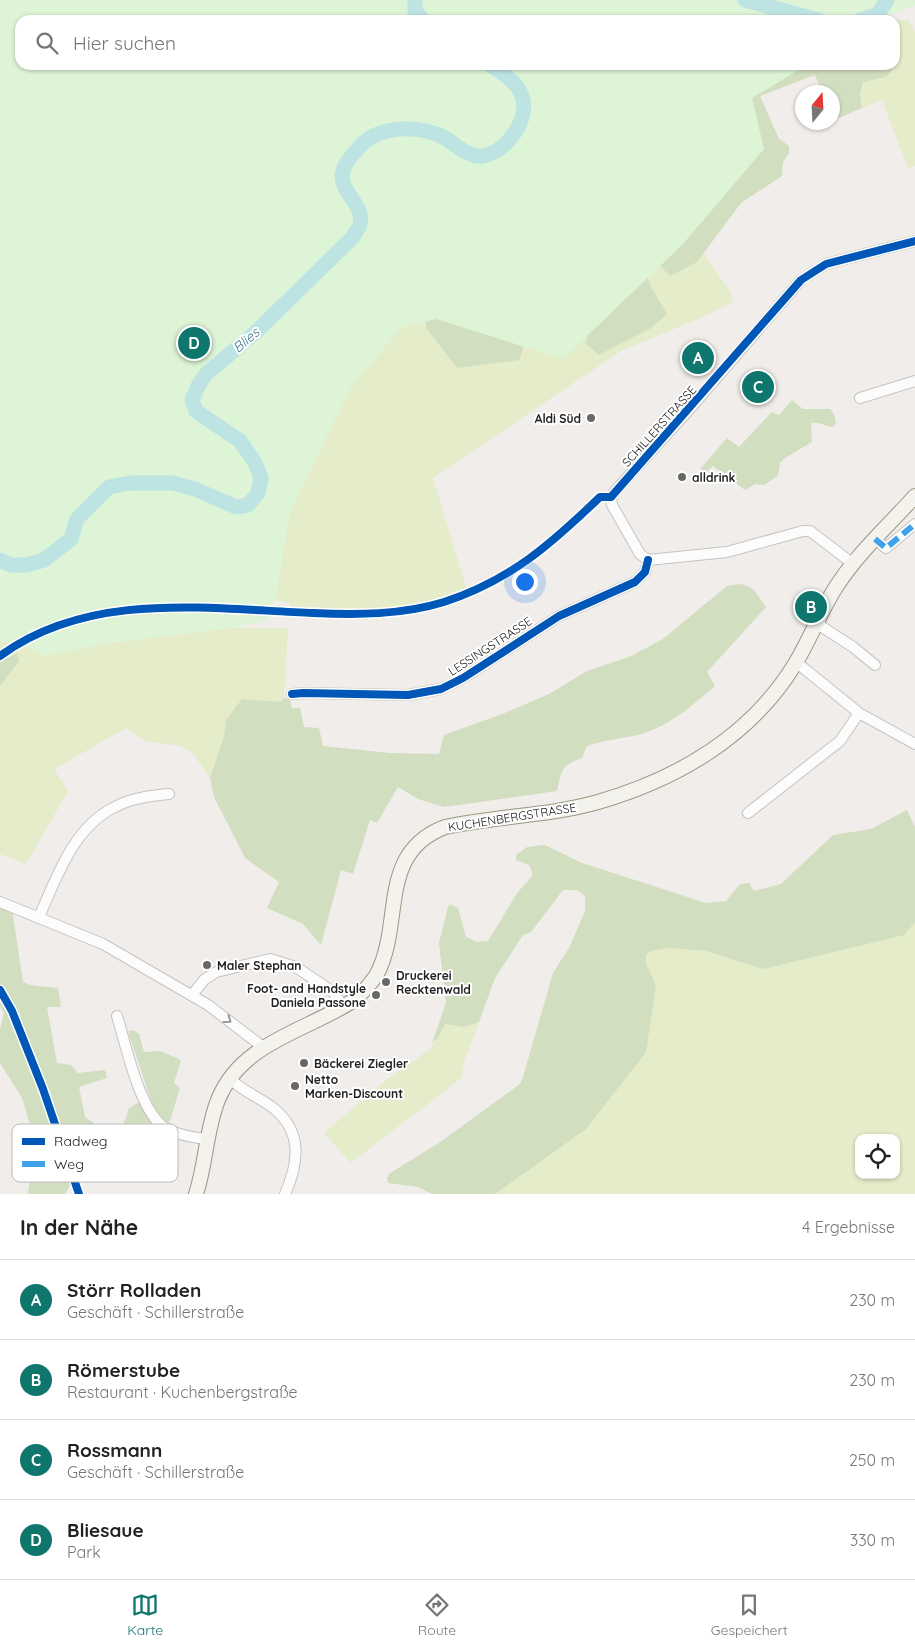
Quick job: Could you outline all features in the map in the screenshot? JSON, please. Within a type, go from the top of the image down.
[{"type":"main road","name":"KUCHENBERGSTRASSE","points":[[196,1194],[218,1099],[230,1079],[263,1047],[344,1007],[364,992],[377,973],[403,866],[412,848],[426,836],[445,827],[596,803],[641,788],[709,755],[737,732],[773,695],[796,662],[837,585],[852,564],[915,496]]},
{"type":"street","name":"SCHILLERSTRASSE","points":[[648,560],[640,554],[612,504],[611,497],[616,490],[682,418],[801,280],[826,264],[915,241]]},
{"type":"street","points":[[860,398],[915,381]]},
{"type":"street","points":[[875,539],[886,548],[915,524]]},
{"type":"street","points":[[648,560],[727,552],[803,531],[810,531],[852,564]]},
{"type":"street","name":"LESSINGSTRASSE","points":[[292,694],[408,695],[441,689],[463,678],[559,616],[635,582],[645,572],[648,560]]},
{"type":"street","points":[[816,623],[853,646],[875,665]]},
{"type":"street","points":[[796,662],[859,713],[915,744]]},
{"type":"street","points":[[748,813],[840,741],[859,713]]},
{"type":"street","points":[[39,917],[65,860],[92,824],[112,808],[124,803],[169,794]]},
{"type":"street","points":[[0,902],[103,944],[192,995],[252,1037],[263,1047]]},
{"type":"street","points":[[192,995],[204,980],[216,972],[270,960],[296,967],[333,992],[344,1007]]},
{"type":"street","points":[[117,1016],[142,1096],[160,1124]]},
{"type":"street","points":[[230,1079],[272,1108],[291,1130],[297,1152],[295,1169],[287,1189]]},
{"type":"street","points":[[178,1133],[208,1140]]},
{"type":"green space","points":[[0,0],[15,15],[15,55]]},
{"type":"green space","points":[[0,0],[915,0],[915,6],[891,15],[15,15],[15,70],[799,70],[752,98],[764,149],[683,244],[563,359],[436,319],[401,328],[349,390],[290,513],[276,597],[267,621],[233,628],[108,643],[45,656],[29,647],[0,641]]},
{"type":"green space","points":[[900,20],[909,20],[915,32],[915,166],[908,168],[882,100],[862,108],[860,94],[864,81],[886,77],[892,70],[900,70]]},
{"type":"green space","points":[[19,70],[769,70],[426,328],[457,368],[525,343],[667,314],[651,287],[637,253],[696,262],[703,253],[730,291],[733,302],[710,314],[621,351],[433,478],[467,591],[404,606],[353,611],[290,608],[290,603],[157,579]]},
{"type":"green space","points":[[769,70],[892,70],[886,77],[863,82],[860,94],[862,108],[840,117],[840,85],[819,85],[815,75],[760,96],[779,139],[789,146],[789,153],[783,162],[782,176],[741,203],[697,262],[670,276],[645,250],[637,253],[651,287],[667,314],[651,328],[599,355],[586,344],[591,314],[525,343],[519,360],[457,368],[426,328],[426,309]]},
{"type":"green space","points":[[792,400],[803,409],[830,409],[834,414],[836,422],[833,427],[811,423],[812,442],[780,463],[778,476],[764,485],[755,484],[745,490],[713,466],[705,474],[700,469],[727,438],[739,447],[772,412],[779,415]]},
{"type":"green space","points":[[742,584],[753,589],[766,607],[707,672],[715,686],[669,722],[648,732],[587,746],[582,758],[570,763],[564,769],[557,791],[444,807],[418,799],[398,787],[377,823],[370,820],[353,874],[341,870],[321,945],[303,924],[267,908],[279,882],[245,858],[214,797],[210,778],[224,736],[226,720],[242,699],[281,702],[284,698],[290,699],[292,708],[300,708],[304,727],[319,728],[323,746],[390,753],[439,754],[444,735],[505,713],[549,694],[587,671],[631,656],[663,639],[727,586]]},
{"type":"green space","points":[[233,628],[288,628],[284,698],[281,702],[242,700],[226,720],[224,736],[210,778],[192,752],[180,746],[146,741],[126,728],[54,769],[68,791],[26,864],[0,854],[0,686],[19,661],[17,653],[0,662],[0,641],[29,647],[45,655],[108,643]]},
{"type":"green space","points":[[17,653],[19,661],[0,686],[0,662]]},
{"type":"green space","points":[[907,810],[915,827],[915,922],[904,935],[763,969],[706,951],[669,948],[651,951],[646,955],[646,964],[656,985],[646,1052],[586,1129],[495,1194],[432,1194],[418,1187],[388,1183],[387,1178],[390,1173],[439,1143],[520,1084],[523,1077],[553,973],[570,946],[585,911],[585,896],[577,890],[563,890],[531,932],[523,935],[495,978],[479,1022],[464,1027],[445,1024],[438,1038],[432,1043],[446,1003],[439,943],[448,907],[450,904],[458,908],[466,937],[477,942],[488,941],[518,892],[533,875],[529,865],[516,860],[516,855],[527,847],[545,845],[582,863],[706,903],[726,901],[740,884],[749,883],[754,891],[781,884],[833,835],[871,829]]},
{"type":"green space","points":[[0,904],[12,909],[23,982],[30,985],[58,988],[61,1007],[47,1007],[57,1063],[71,1065],[78,1073],[105,1070],[107,1078],[79,1087],[85,1117],[95,1124],[58,1124],[16,1012],[5,991],[0,986]]},
{"type":"green space","points":[[915,922],[915,1194],[495,1194],[534,1165],[656,985],[646,964],[646,955],[651,951],[669,948],[706,951],[763,969]]},
{"type":"green space","points":[[0,986],[5,991],[16,1012],[58,1124],[52,1124],[11,1017],[0,998]]},
{"type":"green space","points":[[0,998],[11,1017],[52,1124],[30,1124],[22,1098],[0,1063],[0,1029],[4,1013],[0,1006]]},
{"type":"green space","points":[[479,1022],[464,1062],[461,1078],[351,1163],[324,1133],[386,1080],[429,1050],[445,1024],[464,1027]]},
{"type":"green space","points":[[133,1030],[139,1034],[144,1052],[160,1051],[181,1060],[174,1083],[180,1088],[169,1124],[162,1121],[154,1110],[128,1031]]},
{"type":"green space","points":[[139,1102],[155,1124],[122,1124],[129,1108]]},
{"type":"green space","points":[[30,1182],[72,1182],[65,1194],[28,1194]]},
{"type":"waterway","name":"Blies","points":[[415,0],[415,11],[419,15]]},
{"type":"waterway","name":"Blies","points":[[745,0],[800,15]]},
{"type":"waterway","name":"Blies","points":[[875,15],[878,14],[887,0]]},
{"type":"waterway","name":"Blies","points":[[0,560],[11,565],[27,565],[44,560],[71,539],[77,519],[109,487],[130,483],[173,483],[195,489],[236,507],[248,505],[258,493],[261,477],[254,461],[240,441],[196,411],[192,400],[198,386],[206,374],[256,332],[353,237],[360,224],[360,216],[358,208],[344,186],[342,178],[344,168],[350,158],[365,141],[387,131],[417,129],[445,138],[467,153],[477,156],[491,154],[506,143],[513,135],[522,118],[523,100],[515,84],[497,70]]},
{"type":"marked path","points":[[875,539],[886,548],[915,524]]},
{"type":"cycle path","points":[[0,656],[35,635],[72,621],[111,612],[151,608],[192,607],[362,614],[395,612],[428,606],[468,593],[510,572],[529,559],[600,497],[611,497],[801,280],[826,264],[915,241]]},
{"type":"cycle path","points":[[292,694],[408,695],[441,689],[463,678],[559,616],[635,582],[645,572],[648,560]]},
{"type":"cycle path","points":[[0,990],[12,1011],[55,1124]]},
{"type":"cycle path","points":[[75,1182],[79,1194]]},
{"type":"place","name":"Bliesaue","points":[[194,343]]},
{"type":"place","name":"Störr Rolladen","points":[[698,358]]},
{"type":"place","name":"Rossmann","points":[[758,387]]},
{"type":"place","name":"Aldi Süd","points":[[591,418]]},
{"type":"place","name":"alldrink","points":[[682,477]]},
{"type":"place","name":"Römerstube","points":[[811,607]]},
{"type":"place","name":"Maler Stephan","points":[[207,965]]},
{"type":"place","name":"Druckerei Recktenwald","points":[[386,982]]},
{"type":"place","name":"Foot- and Handstyle Daniela Passone","points":[[376,995]]},
{"type":"place","name":"Bäckerei Ziegler","points":[[304,1063]]},
{"type":"place","name":"Netto Marken-Discount","points":[[295,1086]]}]
